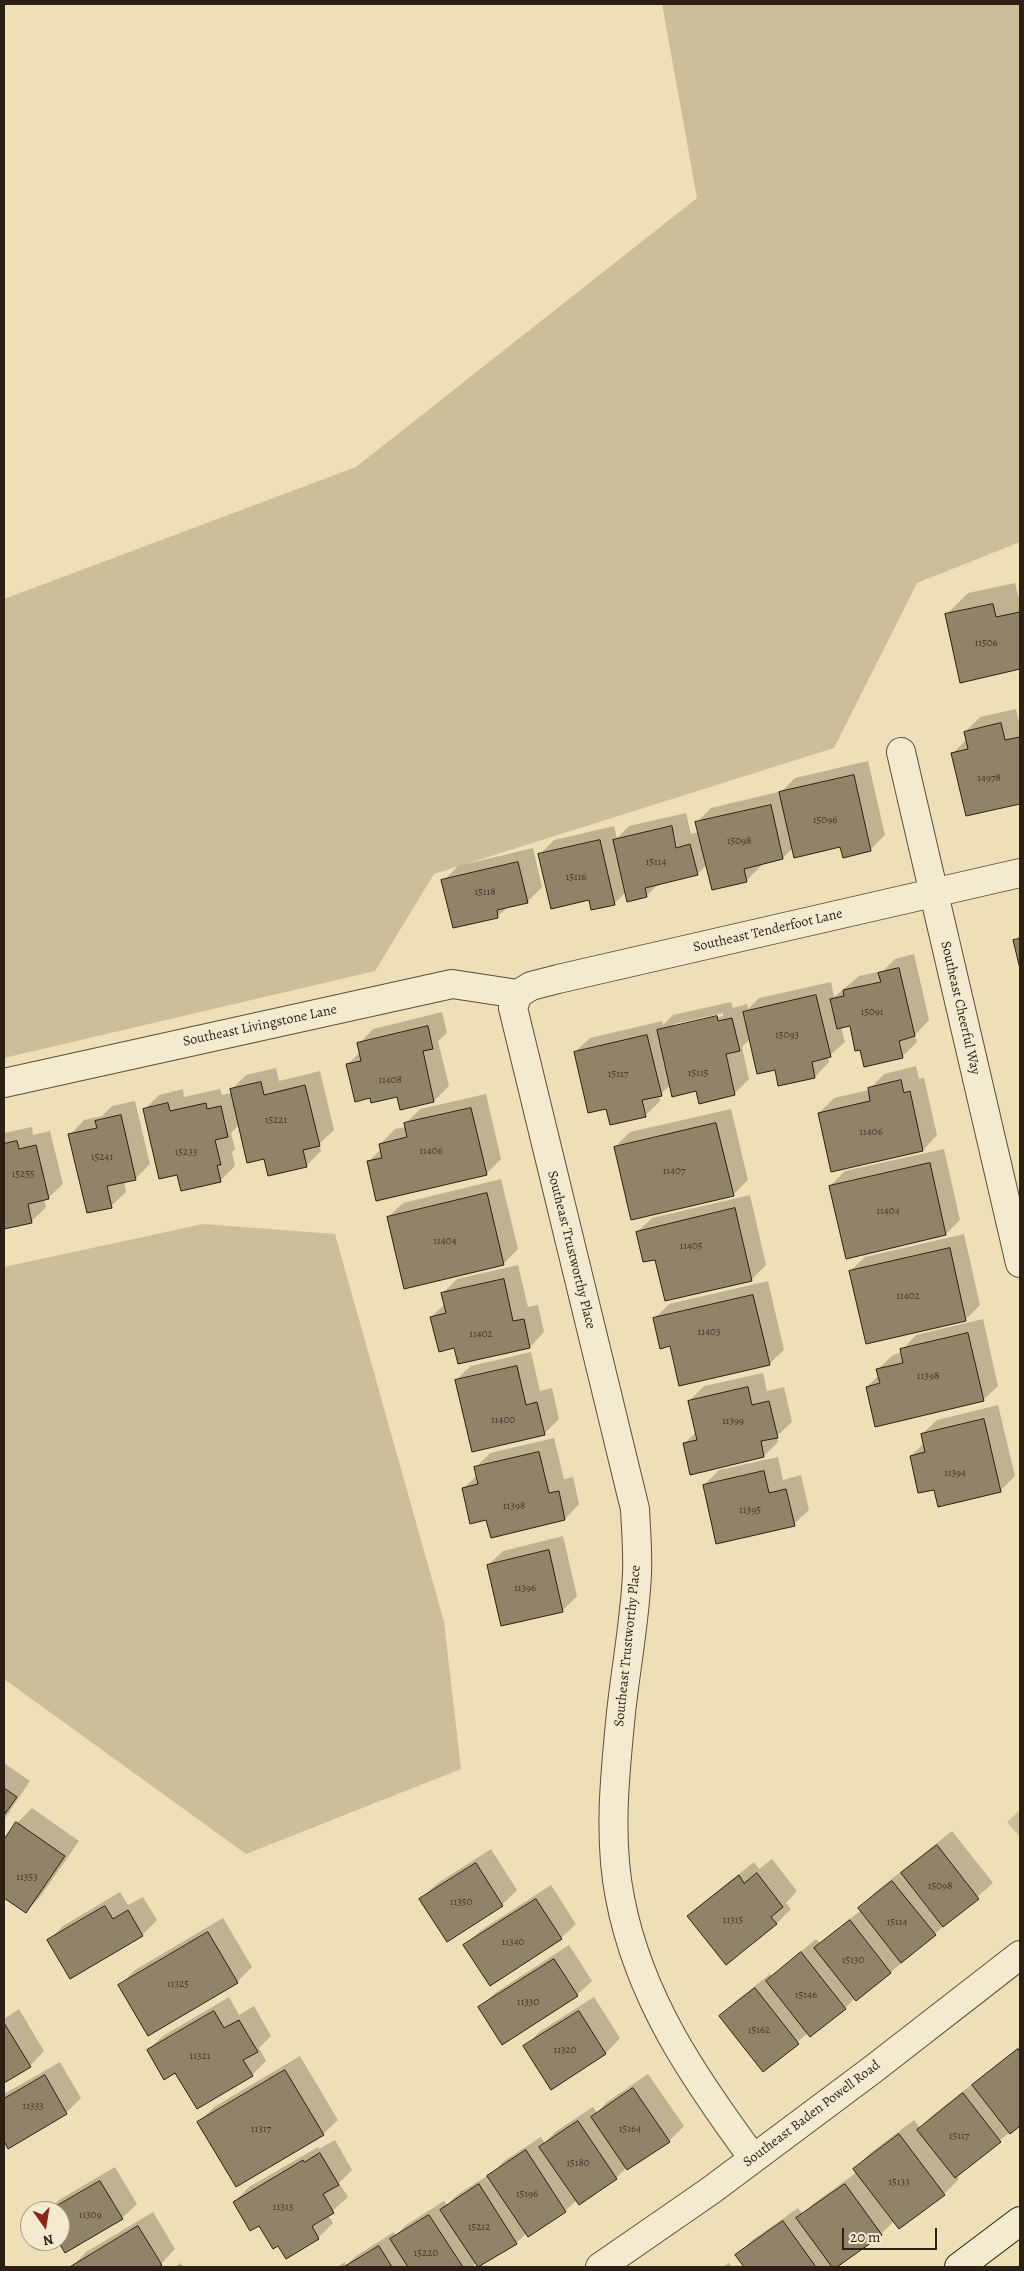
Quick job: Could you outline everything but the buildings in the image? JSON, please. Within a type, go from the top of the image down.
[{"type":"street","name":"Southeast Cheerful Way","points":[[901,752],[1020,1263]]},
{"type":"street","name":"Southeast Tenderfoot Lane","points":[[518,994],[531,986],[558,979],[1020,873]]},
{"type":"street","name":"Southeast Livingstone Lane","points":[[4,1082],[452,984],[518,994]]},
{"type":"street","name":"Southeast Trustworthy Place","points":[[518,994],[513,1008],[634,1509],[637,1574],[616,1763],[615,1861],[619,1896],[635,1956],[661,2018],[691,2068],[753,2158]]},
{"type":"street","name":"Southeast Baden Powell Road","points":[[600,2267],[1017,1965]]},
{"type":"street","points":[[959,2267],[1020,2221]]},
{"type":"shaded area","points":[[662,4],[1020,4],[1020,542],[917,583],[834,748],[434,874],[375,971],[4,1058],[4,599],[356,467],[697,198]]},
{"type":"shaded area","points":[[203,1224],[335,1234],[444,1622],[461,1769],[246,1854],[4,1679],[4,1267]]},
{"type":"shaded area","points":[[1020,1810],[1020,1837],[1007,1822]]}]
